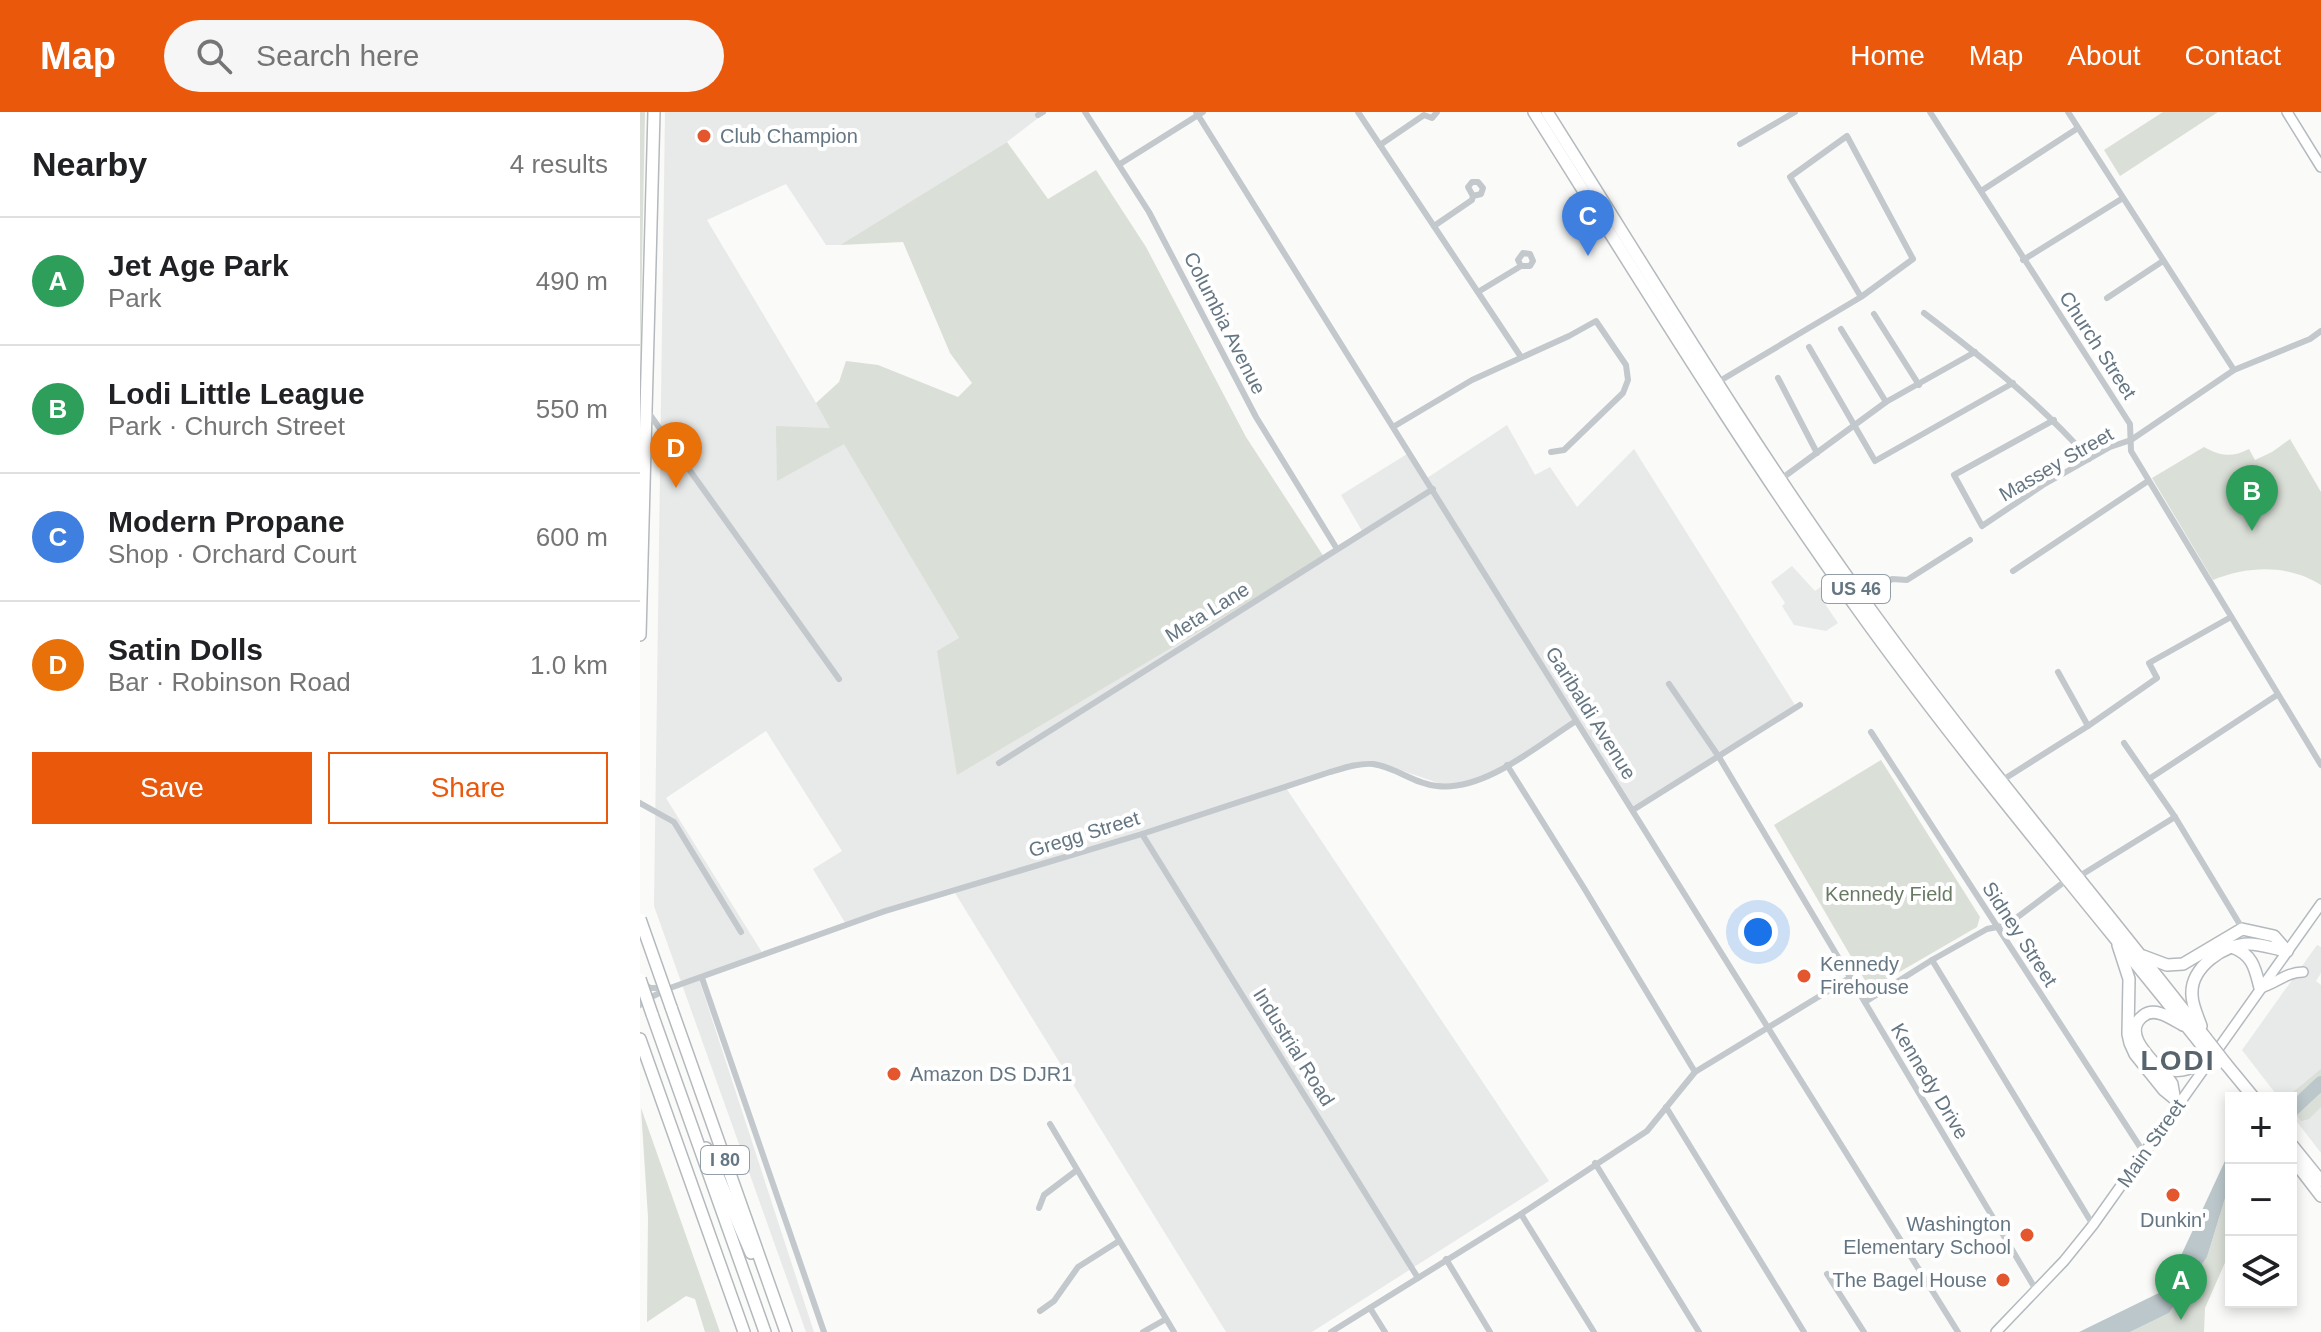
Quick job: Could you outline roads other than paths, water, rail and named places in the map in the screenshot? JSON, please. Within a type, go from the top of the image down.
[{"type":"highway","points":[[640,635],[654,112]]},
{"type":"highway","name":"US 46","points":[[1534,112],[1720,407],[1817,552],[1909,678],[2073,878],[2140,954],[2203,1040],[2248,1092]]},
{"type":"highway","name":"US 46","points":[[1547,112],[1780,479],[1862,599],[2116,938],[2188,1028],[2203,1040]]},
{"type":"highway","name":"I 80","points":[[640,919],[786,1332]]},
{"type":"highway","points":[[2140,954],[2176,966],[2242,929],[2274,936],[2287,951]]},
{"type":"highway","points":[[2116,938],[2129,979],[2130,1043],[2164,1090],[2177,1100]]},
{"type":"highway","points":[[2203,1040],[2192,995],[2194,983],[2205,964],[2232,947],[2250,944],[2287,951]]},
{"type":"highway","points":[[2232,947],[2241,950],[2253,961],[2260,988]]},
{"type":"highway","name":"I 80","points":[[640,980],[765,1332]]},
{"type":"highway","points":[[2177,1100],[2172,1084],[2139,1041],[2136,1032],[2139,1019],[2145,1013],[2158,1012],[2188,1028]]},
{"type":"highway","name":"I 80","points":[[642,1044],[744,1332]]},
{"type":"highway","points":[[2158,1068],[2176,1073],[2187,1071],[2218,1048]]},
{"type":"highway","name":"US 46","points":[[2224,1066],[2240,1092]]},
{"type":"highway","points":[[694,1130],[711,1155],[779,1314]]},
{"type":"highway","points":[[2297,1156],[2321,1181]]},
{"type":"highway","points":[[2297,1159],[2321,1196]]},
{"type":"street","name":"Columbia Avenue","points":[[1085,112],[1161,234],[1256,417],[1337,549]]},
{"type":"street","points":[[1358,112],[1521,357]]},
{"type":"street","points":[[1380,145],[1424,114],[1432,118],[1437,112]]},
{"type":"street","points":[[1740,144],[1795,112]]},
{"type":"street","name":"Church Street","points":[[1930,112],[2130,424],[2131,451],[2321,765]]},
{"type":"street","points":[[2068,112],[2234,370]]},
{"type":"street","points":[[2287,112],[2321,167]]},
{"type":"street","points":[[1120,164],[1199,113]]},
{"type":"street","name":"Garibaldi Avenue","points":[[1199,113],[1958,1332]]},
{"type":"street","points":[[1981,191],[2078,128]]},
{"type":"street","points":[[1718,382],[1861,297],[1913,259],[1847,136],[1790,177],[1861,297]]},
{"type":"street","points":[[1434,226],[1472,200],[1473,196]]},
{"type":"street","points":[[2023,260],[2123,198]]},
{"type":"street","points":[[2107,298],[2163,261]]},
{"type":"street","points":[[1478,292],[1521,266]]},
{"type":"street","points":[[1924,313],[2013,383],[2054,420],[2089,459]]},
{"type":"street","points":[[1874,314],[1919,385]]},
{"type":"street","points":[[1393,427],[1472,380],[1596,321],[1626,365],[1627,387],[1564,450],[1551,452]]},
{"type":"street","points":[[1841,329],[1886,402]]},
{"type":"street","name":"Massey Street","points":[[2054,420],[1954,475],[1982,526],[2043,485],[2110,447],[2131,440],[2234,370],[2310,339],[2321,331]]},
{"type":"street","points":[[1809,347],[1875,461],[2013,383]]},
{"type":"street","points":[[1780,479],[1886,402],[1975,352]]},
{"type":"street","points":[[1778,378],[1817,453]]},
{"type":"street","points":[[646,410],[839,679]]},
{"type":"street","points":[[2013,571],[2148,481]]},
{"type":"street","name":"Meta Lane","points":[[999,763],[1433,489]]},
{"type":"street","points":[[1862,599],[1892,579],[1907,580],[1970,540]]},
{"type":"street","points":[[2001,781],[2157,678],[2149,663],[2231,617]]},
{"type":"street","points":[[2058,672],[2088,726]]},
{"type":"street","name":"Kennedy Drive","points":[[1669,684],[1719,757],[2036,1290]]},
{"type":"street","points":[[2149,779],[2277,695]]},
{"type":"street","points":[[1633,810],[1800,705]]},
{"type":"street","name":"Gregg Street","points":[[640,1005],[670,988],[885,911],[1142,834],[1359,764],[1383,766],[1419,782],[1449,787],[1473,783],[1576,721]]},
{"type":"street","name":"Sidney Street","points":[[1871,732],[2144,1153]]},
{"type":"street","points":[[2124,743],[2175,817],[2242,929]]},
{"type":"street","points":[[1507,765],[1695,1072]]},
{"type":"street","points":[[640,803],[674,822],[741,932]]},
{"type":"street","points":[[1865,1002],[1932,960],[1996,926],[2007,925],[2073,878],[2175,817]]},
{"type":"street","name":"Industrial Road","points":[[1142,834],[1418,1278]]},
{"type":"street","name":"Main Street","points":[[1996,1332],[2093,1225],[2177,1100],[2321,904]]},
{"type":"street","points":[[1932,960],[2093,1225]]},
{"type":"street","points":[[2260,988],[2276,983],[2288,974],[2303,972]]},
{"type":"street","points":[[1331,1332],[1521,1214],[1647,1131],[1695,1072],[1851,977]]},
{"type":"street","points":[[702,978],[824,1332]]},
{"type":"street","points":[[640,980],[650,988],[670,988]]},
{"type":"street","points":[[1666,1107],[1804,1332]]},
{"type":"street","points":[[1050,1124],[1174,1332]]},
{"type":"street","points":[[1595,1163],[1699,1332]]},
{"type":"street","points":[[1039,1208],[1044,1195],[1077,1170]]},
{"type":"street","points":[[1521,1214],[1594,1332]]},
{"type":"street","points":[[1040,1311],[1054,1301],[1078,1267],[1119,1241]]},
{"type":"street","points":[[1446,1259],[1490,1332]]},
{"type":"street","points":[[1827,1274],[1864,1332]]},
{"type":"street","points":[[1370,1308],[1385,1332]]},
{"type":"street","points":[[1143,1332],[1166,1319]]},
{"type":"waterway","points":[[2297,1105],[2321,1083]]},
{"type":"place","name":"Club Champion","points":[[704,136]]},
{"type":"place","name":"Modern Propane","points":[[1588,256]]},
{"type":"place","name":"Satin Dolls","points":[[676,488]]},
{"type":"place","name":"Lodi Little League","points":[[2252,531]]},
{"type":"place","name":"Kennedy Firehouse","points":[[1804,976]]},
{"type":"place","name":"Amazon DS DJR1","points":[[894,1074]]},
{"type":"place","name":"Dunkin'","points":[[2173,1195]]},
{"type":"place","name":"Washington Elementary School","points":[[2027,1235]]},
{"type":"place","name":"The Bagel House","points":[[2003,1280]]},
{"type":"place","name":"Jet Age Park","points":[[2181,1320]]},
{"type":"district","name":"LODI","points":[[2178,1060]]},
{"type":"park label","name":"Kennedy Field","points":[[1889,894]]}]
